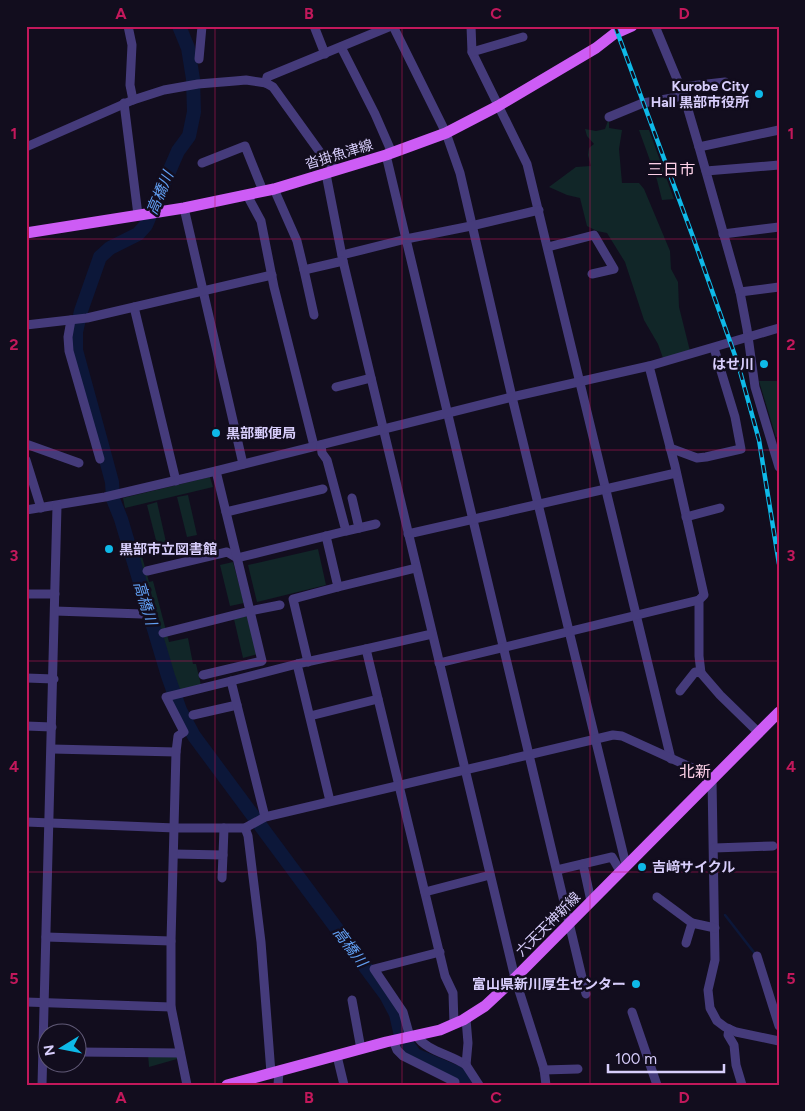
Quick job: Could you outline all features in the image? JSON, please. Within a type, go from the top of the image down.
[{"type":"main road","name":"沓掛魚津線","points":[[26,233],[184,208],[268,190],[389,154],[446,133],[498,106],[596,48],[611,30],[632,26]]},
{"type":"main road","name":"六天天神新線","points":[[228,1085],[395,1040],[440,1030],[466,1018],[485,1006],[779,712]]},
{"type":"street","points":[[128,26],[132,45],[129,102],[138,215]]},
{"type":"street","points":[[199,59],[202,26]]},
{"type":"street","points":[[314,26],[325,54]]},
{"type":"street","points":[[266,83],[267,78],[392,26],[446,133],[460,173],[623,868]]},
{"type":"street","points":[[470,26],[472,52],[527,164],[671,759]]},
{"type":"street","points":[[655,26],[682,91],[724,234],[740,292],[755,387],[779,467]]},
{"type":"street","points":[[472,52],[523,36]]},
{"type":"street","points":[[341,47],[375,114],[389,154],[406,239],[586,994]]},
{"type":"street","points":[[26,147],[129,102],[164,90],[198,84],[246,80],[266,83],[273,87],[322,155],[331,172],[343,258],[464,769],[515,978],[544,1070],[546,1085]]},
{"type":"street","points":[[609,117],[642,103],[682,91],[725,82]]},
{"type":"street","points":[[699,147],[779,130]]},
{"type":"street","points":[[202,163],[245,146],[297,242],[314,315]]},
{"type":"street","points":[[706,171],[779,165]]},
{"type":"street","points":[[247,194],[261,222],[272,274],[317,445],[327,460],[346,531]]},
{"type":"street","points":[[184,208],[243,464]]},
{"type":"street","points":[[304,270],[406,239],[538,210]]},
{"type":"street","points":[[724,234],[779,227]]},
{"type":"street","points":[[548,247],[594,235],[619,268],[592,274]]},
{"type":"street","points":[[26,325],[87,318],[272,274]]},
{"type":"street","points":[[740,292],[779,287]]},
{"type":"street","points":[[134,307],[176,480]]},
{"type":"street","points":[[71,320],[68,351],[100,460]]},
{"type":"street","points":[[26,510],[105,497],[216,471],[512,397],[649,366],[779,328]]},
{"type":"street","points":[[670,448],[696,458],[742,449],[714,348]]},
{"type":"street","points":[[439,663],[699,600],[704,595],[649,366]]},
{"type":"street","points":[[336,387],[372,378]]},
{"type":"street","points":[[26,444],[79,463]]},
{"type":"street","points":[[26,460],[41,508]]},
{"type":"street","points":[[203,675],[262,661],[216,471]]},
{"type":"street","points":[[408,534],[676,473]]},
{"type":"street","points":[[226,512],[323,489]]},
{"type":"street","points":[[352,498],[359,528]]},
{"type":"street","points":[[44,1024],[57,506]]},
{"type":"street","points":[[686,517],[720,508]]},
{"type":"street","points":[[147,571],[227,552],[237,558],[376,524]]},
{"type":"street","points":[[326,536],[338,587]]},
{"type":"street","points":[[308,662],[293,598],[416,568]]},
{"type":"street","points":[[26,594],[55,594]]},
{"type":"street","points":[[699,600],[699,656],[701,673],[720,695],[759,733]]},
{"type":"street","points":[[163,633],[280,605]]},
{"type":"street","points":[[55,611],[142,614]]},
{"type":"street","points":[[187,1085],[171,1007],[176,752],[178,736],[184,732],[166,697],[297,664],[432,634]]},
{"type":"street","points":[[366,649],[445,976],[453,993],[454,1024]]},
{"type":"street","points":[[297,664],[330,801]]},
{"type":"street","points":[[680,691],[695,672],[701,673]]},
{"type":"street","points":[[26,678],[54,679]]},
{"type":"street","points":[[231,680],[265,817]]},
{"type":"street","points":[[310,716],[378,699]]},
{"type":"street","points":[[193,715],[237,705]]},
{"type":"street","points":[[26,726],[52,727]]},
{"type":"street","points":[[26,822],[174,828],[245,828],[265,817],[398,784],[613,735],[622,736],[710,776],[712,779],[715,960],[707,997],[717,1021],[729,1029],[779,1041]]},
{"type":"street","points":[[52,749],[176,752]]},
{"type":"street","points":[[222,878],[224,828]]},
{"type":"street","points":[[245,828],[248,836],[278,1085]]},
{"type":"street","points":[[714,848],[773,846]]},
{"type":"street","points":[[174,854],[223,855]]},
{"type":"street","points":[[557,870],[612,857],[623,868]]},
{"type":"street","points":[[583,864],[591,901]]},
{"type":"street","points":[[425,892],[490,875]]},
{"type":"street","points":[[657,897],[692,923],[715,928]]},
{"type":"street","points":[[686,944],[692,923]]},
{"type":"street","points":[[46,937],[171,941]]},
{"type":"street","points":[[440,952],[374,969],[403,1012],[413,1036],[420,1043],[466,1065],[479,1085]]},
{"type":"street","points":[[757,956],[779,1026]]},
{"type":"street","points":[[352,1000],[361,1050]]},
{"type":"street","points":[[26,1002],[171,1007]]},
{"type":"street","points":[[632,1012],[657,1085]]},
{"type":"street","points":[[466,1018],[468,1043],[466,1065]]},
{"type":"street","points":[[729,1029],[728,1035],[734,1045],[736,1065],[742,1085]]},
{"type":"street","points":[[395,1040],[397,1050],[403,1056],[455,1082]]},
{"type":"street","points":[[88,1052],[180,1053]]},
{"type":"street","points":[[337,1056],[344,1085]]},
{"type":"street","points":[[544,1070],[578,1070]]},
{"type":"green space","points":[[609,118],[609,128],[622,130],[619,149],[622,183],[639,183],[644,189],[670,251],[671,269],[678,282],[679,307],[690,351],[663,358],[658,344],[644,320],[625,262],[607,233],[587,226],[580,198],[567,195],[549,187],[576,167],[591,166],[588,155],[589,148],[594,144],[587,136],[585,129],[596,131],[605,129]]},
{"type":"green space","points":[[639,130],[649,130],[674,199],[662,200]]},
{"type":"green space","points":[[759,381],[778,381],[779,437],[776,437]]},
{"type":"green space","points":[[210,477],[213,487],[125,508],[123,498]]},
{"type":"green space","points":[[188,495],[197,535],[187,537],[177,497]]},
{"type":"green space","points":[[157,502],[166,542],[157,544],[147,505]]},
{"type":"green space","points":[[135,549],[140,549],[149,582],[153,581],[169,642],[188,638],[193,664],[196,664],[201,685],[178,691]]},
{"type":"green space","points":[[318,549],[326,585],[257,602],[248,565]]},
{"type":"green space","points":[[233,562],[244,603],[230,606],[220,565]]},
{"type":"green space","points":[[247,616],[258,654],[243,658],[234,619]]},
{"type":"green space","points":[[148,1054],[177,1054],[177,1059],[149,1067]]},
{"type":"waterway","name":"高橋川","points":[[179,26],[188,48],[193,79],[194,112],[189,136],[178,151],[146,225],[138,234],[110,248],[100,257],[81,311],[76,332],[76,350],[112,482],[113,499],[121,519],[168,676],[180,710],[194,736],[386,995],[396,1014],[401,1036],[415,1055],[460,1074],[471,1085]]},
{"type":"waterway","points":[[725,915],[756,955]]},
{"type":"railway","points":[[615,26],[738,364],[759,440],[779,564]]},
{"type":"place","name":"Kurobe City Hall 黒部市役所","points":[[759,94]]},
{"type":"place","name":"はせ川","points":[[764,364]]},
{"type":"place","name":"黒部郵便局","points":[[216,433]]},
{"type":"place","name":"黒部市立図書館","points":[[109,549]]},
{"type":"place","name":"吉﨑サイクル","points":[[642,867]]},
{"type":"place","name":"富山県新川厚生センター","points":[[636,984]]},
{"type":"district","name":"三日市","points":[[671,169]]},
{"type":"district","name":"北新","points":[[695,771]]}]
